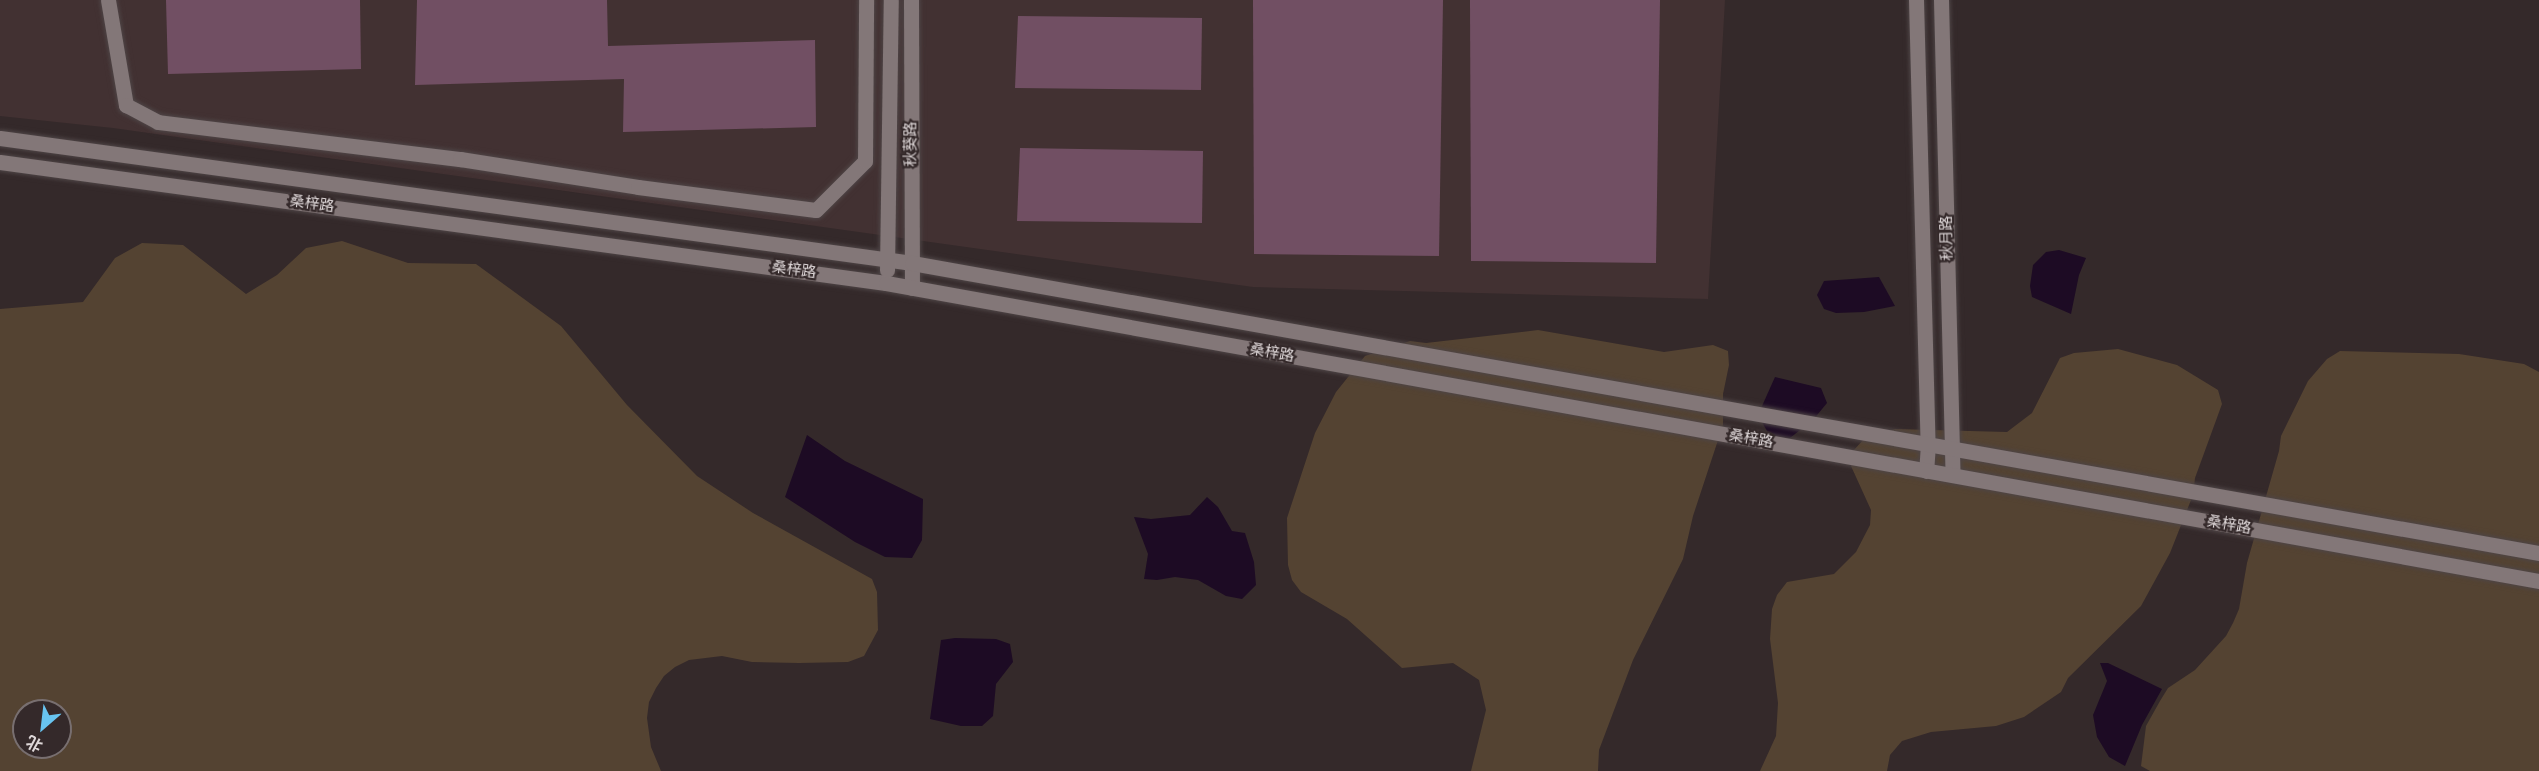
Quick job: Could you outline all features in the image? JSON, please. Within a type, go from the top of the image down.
[{"type":"street","points":[[108,0],[126,105],[158,122],[460,159],[638,187],[816,210],[864,161],[866,0]]},
{"type":"street","name":"秋葵路","points":[[886,283],[891,0]]},
{"type":"street","name":"秋葵路","points":[[911,0],[912,288]]},
{"type":"street","name":"秋月路","points":[[1917,0],[1928,444],[1926,471]]},
{"type":"street","name":"秋月路","points":[[1941,0],[1953,475]]},
{"type":"street","name":"桑梓路","points":[[0,138],[912,262],[2539,553]]},
{"type":"street","name":"桑梓路","points":[[0,162],[886,283],[2539,581]]},
{"type":"shaded area","points":[[0,0],[1725,0],[1708,299],[1253,287],[113,128],[0,116]]},
{"type":"shaded area","points":[[342,241],[408,263],[476,264],[561,326],[627,405],[697,476],[753,513],[872,579],[877,592],[878,630],[864,656],[848,662],[799,663],[752,662],[722,656],[689,660],[675,667],[664,676],[649,702],[647,718],[651,747],[661,771],[0,771],[0,309],[83,302],[115,258],[142,243],[183,245],[246,294],[277,275],[306,248]]},
{"type":"shaded area","points":[[2059,250],[2086,258],[2079,275],[2071,314],[2032,297],[2030,286],[2033,265],[2046,252]]},
{"type":"shaded area","points":[[1879,277],[1895,306],[1864,312],[1836,313],[1824,309],[1817,295],[1824,281]]},
{"type":"shaded area","points":[[1538,330],[1664,352],[1713,345],[1728,351],[1729,365],[1723,394],[1723,425],[1693,516],[1683,559],[1633,660],[1599,750],[1598,771],[1471,771],[1486,710],[1479,680],[1453,663],[1402,668],[1347,619],[1301,592],[1292,580],[1288,565],[1287,518],[1315,433],[1336,392],[1365,356],[1410,341],[1426,343]]},
{"type":"shaded area","points":[[2118,349],[2177,365],[2218,390],[2222,404],[2195,478],[2193,495],[2170,553],[2141,606],[2068,678],[2061,692],[2024,717],[1996,726],[1931,732],[1902,741],[1890,755],[1887,771],[1760,771],[1776,736],[1778,703],[1770,639],[1772,609],[1777,595],[1787,582],[1834,574],[1856,552],[1870,525],[1871,510],[1851,466],[1853,451],[1864,439],[1895,429],[2007,432],[2032,413],[2060,358],[2074,353]]},
{"type":"shaded area","points":[[2340,351],[2459,354],[2524,364],[2539,372],[2539,771],[2150,771],[2141,766],[2146,726],[2168,688],[2195,670],[2226,636],[2233,623],[2239,609],[2247,563],[2279,451],[2281,436],[2308,381],[2327,359]]},
{"type":"shaded area","points":[[1775,377],[1821,388],[1827,403],[1813,420],[1786,441],[1771,438],[1758,415]]},
{"type":"shaded area","points":[[807,435],[845,461],[923,499],[922,540],[912,558],[885,557],[855,542],[785,497]]},
{"type":"shaded area","points":[[1207,497],[1218,507],[1232,531],[1245,533],[1254,562],[1256,585],[1242,599],[1226,596],[1198,580],[1175,577],[1157,580],[1144,579],[1148,554],[1134,517],[1151,519],[1190,515]]},
{"type":"shaded area","points":[[996,639],[1010,644],[1013,662],[996,684],[993,716],[982,726],[961,726],[930,719],[941,640]]},
{"type":"shaded area","points":[[2100,663],[2108,663],[2162,689],[2142,725],[2125,766],[2109,757],[2097,737],[2093,715],[2107,681]]},
{"type":"building","points":[[166,0],[360,0],[361,69],[168,74]]},
{"type":"building","points":[[417,0],[607,0],[608,46],[815,40],[816,127],[623,132],[624,79],[415,85]]},
{"type":"building","points":[[1253,0],[1443,0],[1439,256],[1254,254]]},
{"type":"building","points":[[1470,0],[1660,0],[1656,263],[1471,261]]},
{"type":"building","points":[[1018,16],[1202,18],[1201,90],[1015,88]]},
{"type":"building","points":[[1020,148],[1203,151],[1202,223],[1017,221]]}]
